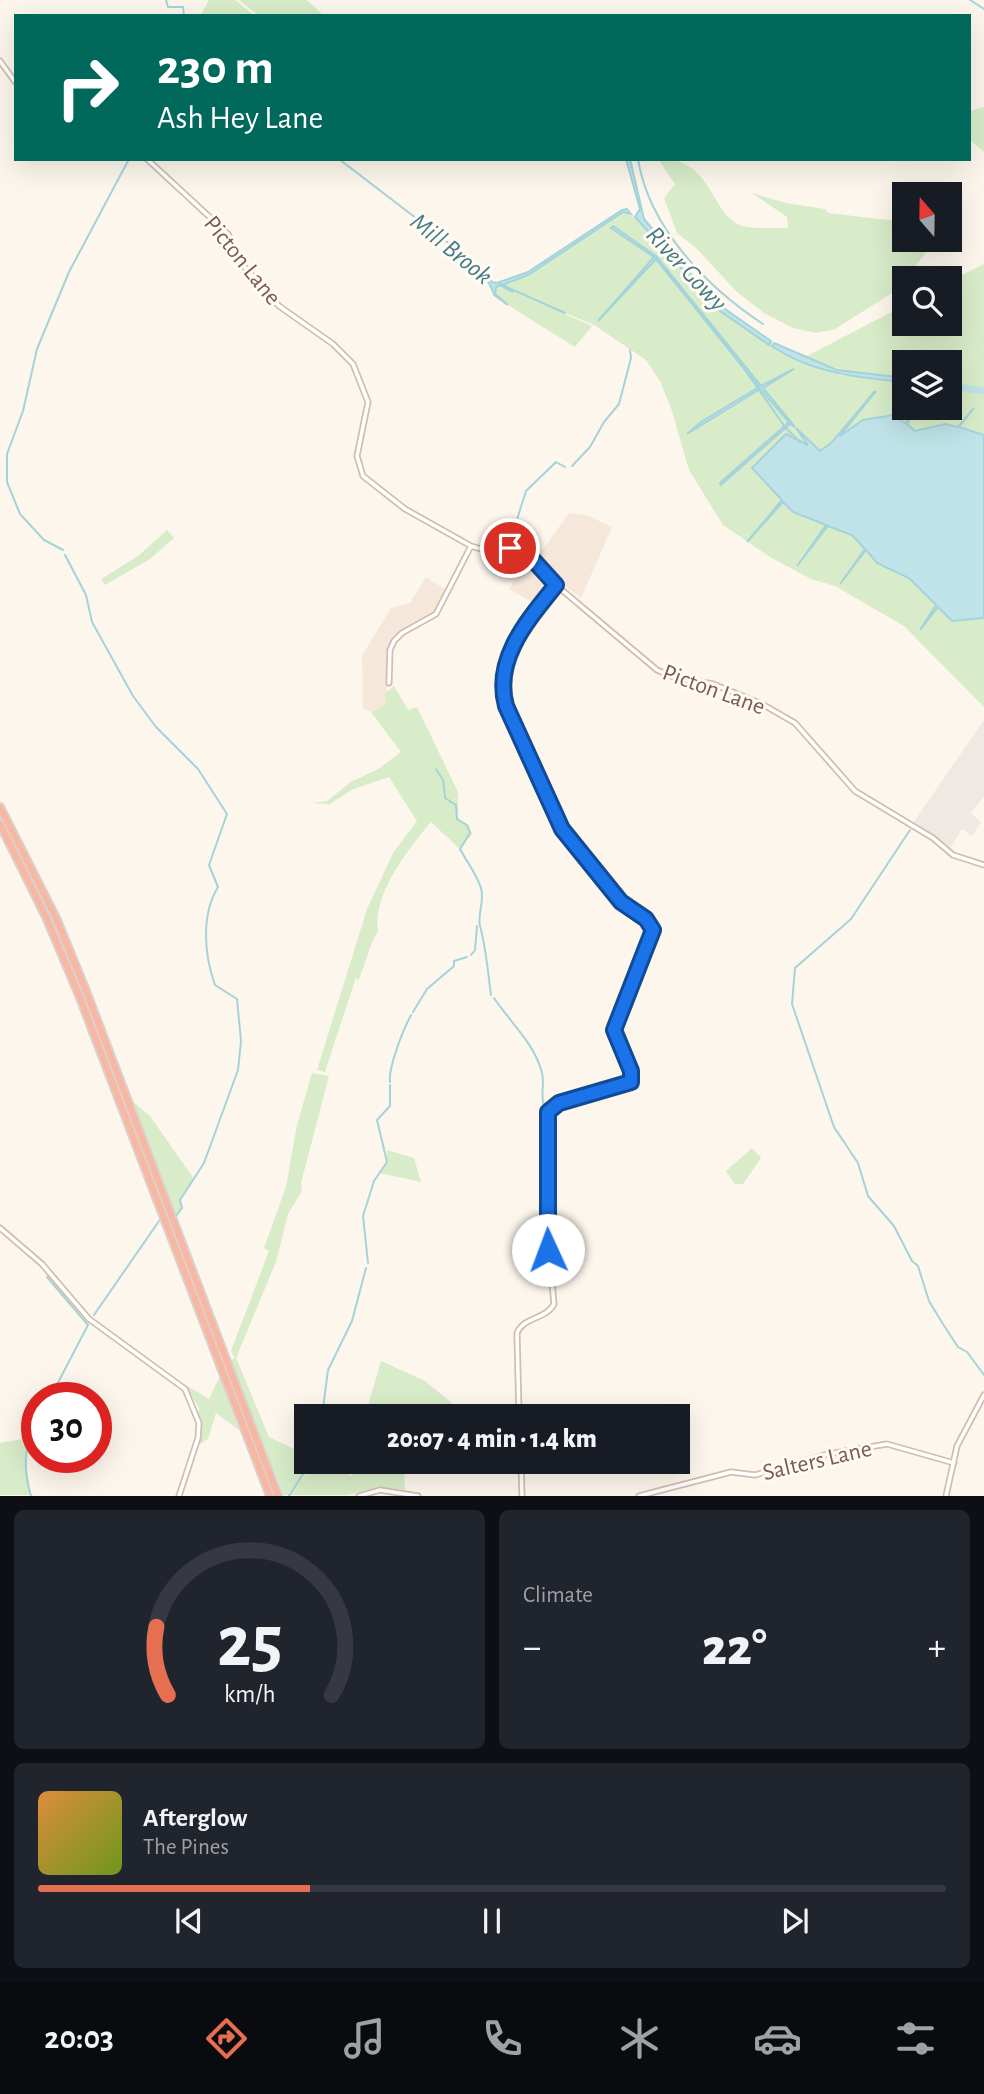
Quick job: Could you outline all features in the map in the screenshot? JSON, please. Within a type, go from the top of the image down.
[{"type":"highway","points":[[0,807],[50,906],[86,990],[278,1496]]},
{"type":"highway","points":[[0,824],[46,917],[79,995],[270,1496]]},
{"type":"street","points":[[0,61],[14,80]]},
{"type":"street","name":"Picton Lane","points":[[149,161],[228,234],[242,264],[279,306],[333,344],[352,364],[368,402],[357,456],[363,475],[405,509],[471,546],[484,550],[520,550],[556,585],[657,670],[676,678],[713,684],[762,704],[795,723],[855,791],[933,838],[953,855],[984,865]]},
{"type":"street","points":[[389,683],[390,650],[394,641],[402,633],[436,614],[471,546]]},
{"type":"street","points":[[519,1404],[517,1333],[521,1325],[549,1312],[554,1304],[547,1229],[548,1112],[559,1103],[631,1082],[631,1071],[616,1039],[615,1024],[653,934],[650,923],[621,902],[562,829],[548,802],[501,688],[506,662],[519,636],[556,585]]},
{"type":"street","points":[[0,1228],[41,1264],[89,1318],[185,1390],[199,1423],[198,1438],[179,1496]]},
{"type":"street","points":[[946,1496],[957,1446],[984,1395]]},
{"type":"street","name":"Salters Lane","points":[[639,1496],[737,1471],[755,1475],[828,1454],[887,1444],[954,1463]]},
{"type":"street","points":[[521,1474],[522,1496]]},
{"type":"street","points":[[359,1496],[380,1490],[418,1496]]},
{"type":"shaded area","points":[[569,513],[586,515],[612,527],[581,598],[554,579],[536,559]]},
{"type":"shaded area","points":[[527,559],[550,585],[537,605],[509,589]]},
{"type":"shaded area","points":[[426,577],[446,590],[442,602],[435,613],[399,635],[389,652],[387,691],[384,694],[386,704],[371,712],[363,708],[362,656],[391,608],[410,603]]},
{"type":"shaded area","points":[[984,720],[984,796],[971,813],[981,822],[972,836],[962,829],[950,848],[913,823]]},
{"type":"green space","points":[[209,0],[235,0],[252,14],[201,14]]},
{"type":"green space","points":[[239,0],[307,0],[322,14],[256,14]]},
{"type":"green space","points":[[984,107],[984,152],[971,141],[971,111]]},
{"type":"green space","points":[[661,161],[679,162],[692,168],[702,178],[724,212],[732,221],[743,226],[788,228],[787,217],[752,193],[786,203],[825,209],[828,213],[892,220],[892,252],[927,252],[916,266],[892,266],[892,293],[835,329],[816,333],[793,328],[764,313],[737,292],[696,248],[677,233],[664,198],[675,184]]},
{"type":"green space","points":[[625,211],[643,224],[720,311],[769,344],[771,341],[777,350],[840,375],[892,381],[892,420],[908,420],[796,564],[836,515],[885,523],[840,584],[973,408],[951,436],[869,474],[910,420],[962,420],[962,390],[971,391],[972,387],[962,385],[962,350],[892,350],[892,377],[850,373],[805,357],[892,312],[892,336],[962,336],[962,275],[984,264],[984,389],[976,387],[975,392],[984,393],[984,542],[919,629],[984,544],[984,707],[904,626],[835,586],[811,579],[770,557],[723,525],[689,470],[671,408],[660,381],[646,360],[594,325],[516,292],[592,326],[575,347],[511,307],[494,292],[496,287],[528,275]],"holes":[[[612,228],[657,256],[761,386],[794,369],[762,388],[794,427],[790,424],[722,485],[720,483],[789,422],[761,388],[687,434],[759,387],[656,258],[598,321],[655,257]]]},
{"type":"green space","points":[[167,530],[174,538],[150,559],[105,585],[101,579],[138,556]]},
{"type":"green space","points":[[394,686],[408,710],[417,707],[458,792],[458,818],[469,826],[472,834],[460,849],[431,822],[394,873],[381,903],[378,931],[358,981],[356,977],[325,1072],[317,1070],[367,909],[393,853],[417,821],[389,777],[351,790],[330,804],[311,803],[327,801],[351,782],[378,769],[401,752],[371,712],[386,704],[384,694]]},
{"type":"green space","points":[[312,1073],[329,1076],[301,1183],[302,1191],[288,1214],[276,1262],[236,1358],[269,1437],[294,1449],[294,1474],[404,1474],[405,1490],[382,1487],[347,1495],[283,1495],[231,1360],[235,1358],[231,1351],[269,1251],[264,1248],[286,1187],[297,1125]]},
{"type":"green space","points":[[132,1101],[150,1116],[194,1179],[180,1200],[182,1208],[176,1216]]},
{"type":"green space","points":[[752,1148],[761,1158],[743,1184],[735,1184],[726,1171]]},
{"type":"green space","points":[[387,1150],[414,1158],[421,1182],[379,1173],[387,1162]]},
{"type":"green space","points":[[381,1361],[425,1381],[453,1404],[368,1404]]},
{"type":"green space","points":[[220,1376],[239,1430],[216,1413],[208,1439],[199,1445],[199,1408],[184,1384],[209,1399]]},
{"type":"green space","points":[[21,1439],[21,1473],[27,1473],[31,1495],[0,1495],[0,1443]]},
{"type":"water","points":[[627,161],[630,161],[644,219],[715,302],[771,341],[769,345],[720,311],[635,217],[640,209]]},
{"type":"water","points":[[627,209],[631,214],[623,212],[528,275],[502,285],[513,292],[500,285],[496,287],[495,294],[508,305],[494,295],[483,274],[451,246],[482,268],[492,282],[497,283],[528,272]]},
{"type":"water","points":[[613,226],[656,256],[761,386],[794,369],[763,388],[795,427],[790,424],[721,485],[720,483],[789,422],[760,389],[687,434],[701,422],[759,387],[656,259],[598,321],[654,257],[611,228]]},
{"type":"water","points":[[774,343],[837,370],[892,376],[892,380],[836,373],[803,362],[772,346]]},
{"type":"water","points":[[876,391],[840,436],[863,420],[892,415],[892,420],[905,423],[910,420],[907,424],[915,431],[945,424],[958,427],[974,408],[959,427],[984,435],[984,618],[952,621],[938,607],[920,630],[936,605],[909,578],[877,563],[866,550],[840,584],[865,549],[852,535],[828,526],[797,566],[826,525],[793,512],[783,502],[747,542],[782,500],[752,468],[786,434],[808,445],[796,428],[820,451],[831,443]]},
{"type":"waterway","name":"Mill Brook","points":[[166,0],[168,7],[183,7],[184,14]]},
{"type":"waterway","points":[[970,0],[984,9]]},
{"type":"waterway","points":[[63,550],[44,540],[20,514],[7,482],[7,454],[23,411],[37,349],[69,272],[128,161]]},
{"type":"waterway","name":"Mill Brook","points":[[342,161],[451,245]]},
{"type":"waterway","points":[[638,161],[654,209],[684,254],[721,292],[763,324]]},
{"type":"waterway","name":"Mill Brook","points":[[500,284],[565,313]]},
{"type":"waterway","points":[[572,466],[590,447],[604,422],[619,404],[631,358],[630,350]]},
{"type":"waterway","points":[[740,363],[785,427],[800,442]]},
{"type":"waterway","name":"River Gowy","points":[[962,388],[984,391]]},
{"type":"waterway","points":[[843,430],[874,392]]},
{"type":"waterway","points":[[513,532],[526,491],[556,462],[565,467]]},
{"type":"waterway","points":[[501,546],[510,535]]},
{"type":"waterway","points":[[65,555],[86,595],[92,622],[133,696],[156,727],[198,769],[227,814],[209,865],[218,887],[209,910],[206,935],[208,961],[215,985],[237,999],[241,1041],[238,1070],[204,1163],[180,1200],[182,1208],[176,1216]]},
{"type":"waterway","points":[[436,769],[443,780],[445,798],[456,805],[457,819],[467,825],[470,833],[460,849],[481,888],[479,922],[491,995]]},
{"type":"waterway","points":[[910,830],[851,919],[795,968],[792,1004],[834,1127],[858,1163],[868,1196],[894,1226],[912,1261],[918,1266],[929,1301],[943,1324],[958,1347],[967,1352],[984,1375]]},
{"type":"waterway","points":[[471,955],[475,950],[477,926]]},
{"type":"waterway","points":[[413,1012],[427,989],[454,966],[454,961],[467,957]]},
{"type":"waterway","points":[[494,998],[539,1062],[543,1077],[544,1106]]},
{"type":"waterway","points":[[390,1082],[400,1039],[411,1015]]},
{"type":"waterway","points":[[368,1263],[363,1216],[374,1181],[387,1162],[377,1120],[390,1106],[390,1085]]},
{"type":"waterway","points":[[94,1315],[159,1221]]},
{"type":"waterway","points":[[324,1404],[328,1370],[352,1321],[366,1268]]},
{"type":"waterway","points":[[47,1277],[88,1325],[58,1382]]},
{"type":"waterway","points":[[27,1473],[31,1496]]},
{"type":"waterway","points":[[289,1496],[303,1474]]},
{"type":"route","points":[[510,548],[526,552],[556,585],[531,616],[506,662],[501,688],[506,706],[562,829],[621,902],[646,919],[653,930],[614,1030],[631,1071],[631,1082],[559,1103],[548,1112],[548,1250]]}]
